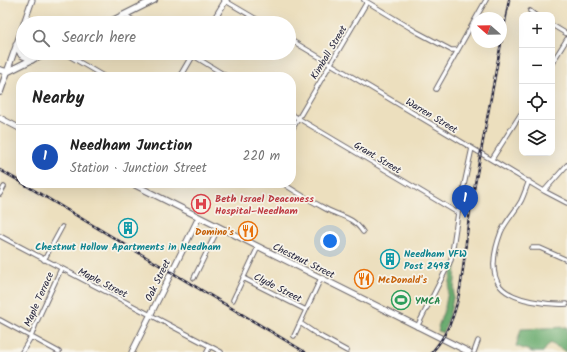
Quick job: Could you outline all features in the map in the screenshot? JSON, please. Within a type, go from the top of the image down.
[{"type":"main road","points":[[26,16],[32,0]]},
{"type":"main road","points":[[125,15],[154,0]]},
{"type":"main road","points":[[216,16],[225,0]]},
{"type":"main road","points":[[0,92],[16,45]]},
{"type":"main road","points":[[0,70],[7,72],[32,60]]},
{"type":"main road","points":[[183,72],[189,60]]},
{"type":"main road","points":[[0,118],[16,126]]},
{"type":"main road","name":"Chestnut Street","points":[[141,188],[469,352]]},
{"type":"main road","name":"Oak Street","points":[[132,352],[199,217]]},
{"type":"street","points":[[225,0],[251,16]]},
{"type":"street","points":[[436,89],[486,0]]},
{"type":"street","points":[[366,1],[435,42],[451,50],[457,50]]},
{"type":"street","name":"Kimball Street","points":[[296,123],[366,1]]},
{"type":"street","points":[[555,27],[567,34]]},
{"type":"street","points":[[555,58],[567,39]]},
{"type":"street","name":"Warren Street","points":[[296,43],[544,191],[567,203]]},
{"type":"street","points":[[76,60],[96,72]]},
{"type":"street","points":[[201,60],[220,72]]},
{"type":"street","name":"Grant Street","points":[[296,116],[458,213]]},
{"type":"street","points":[[492,159],[519,117]]},
{"type":"street","points":[[417,326],[451,260],[458,213],[472,148]]},
{"type":"street","points":[[544,191],[567,165]]},
{"type":"street","points":[[529,181],[521,201],[500,234],[495,252],[494,271],[500,285],[507,292],[525,299],[545,303],[567,304]]},
{"type":"street","points":[[0,194],[4,187]]},
{"type":"street","points":[[290,188],[316,204],[352,220],[363,232]]},
{"type":"street","points":[[44,260],[62,227]]},
{"type":"street","points":[[194,278],[219,228]]},
{"type":"street","name":"Maple Street","points":[[0,236],[221,352]]},
{"type":"street","points":[[233,300],[258,247]]},
{"type":"street","points":[[532,248],[540,248],[567,260]]},
{"type":"street","name":"Maple Terrace","points":[[22,352],[31,337],[36,321],[61,269]]},
{"type":"street","name":"Clyde Street","points":[[243,278],[306,310]]},
{"type":"street","points":[[294,336],[321,278]]},
{"type":"street","points":[[0,320],[59,352]]},
{"type":"street","points":[[300,323],[346,350]]},
{"type":"street","points":[[474,352],[478,341]]},
{"type":"street","points":[[207,352],[210,346]]},
{"type":"green space","points":[[454,263],[456,263],[453,299],[443,333],[438,331],[438,327],[445,307]]},
{"type":"green space","points":[[567,327],[567,352],[550,343],[543,352],[533,352],[516,346],[521,329]]},
{"type":"railway","points":[[432,352],[443,337],[457,304],[461,285],[470,211],[509,0]]},
{"type":"railway","points":[[0,170],[16,179]]},
{"type":"railway","points":[[30,188],[305,352]]},
{"type":"place","name":"Beth Israel Deaconess Hospital–Needham","points":[[201,204]]},
{"type":"place","name":"Needham Junction","points":[[465,218]]},
{"type":"place","name":"Chestnut Hollow Apartments in Needham","points":[[128,228]]},
{"type":"place","name":"Domino's","points":[[248,231]]},
{"type":"place","name":"Needham VFW Post 2498","points":[[390,259]]},
{"type":"place","name":"McDonald's","points":[[364,279]]},
{"type":"place","name":"YMCA","points":[[401,300]]}]
